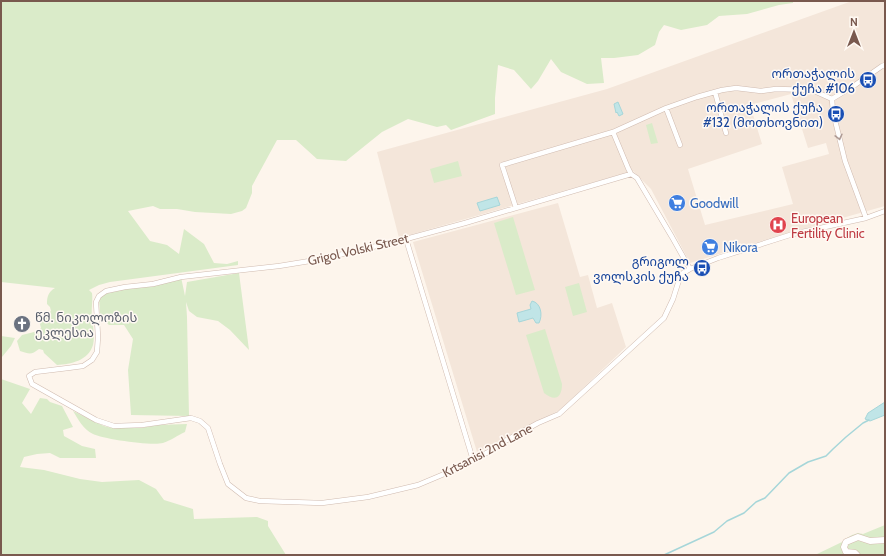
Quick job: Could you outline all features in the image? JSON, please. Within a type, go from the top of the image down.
[{"type":"street","points":[[832,98],[856,85],[885,65]]},
{"type":"street","points":[[516,208],[502,165],[613,132],[666,108],[697,97],[736,88],[761,91],[776,89],[812,90],[832,98]]},
{"type":"street","points":[[715,92],[726,133]]},
{"type":"street","points":[[832,98],[833,112],[845,162],[866,218]]},
{"type":"street","points":[[666,108],[680,145]]},
{"type":"street","points":[[613,132],[628,168],[637,178],[690,269]]},
{"type":"street","name":"Grigol Volski Street","points":[[29,376],[35,372],[82,366],[92,360],[97,352],[98,337],[96,302],[99,296],[106,291],[153,284],[181,277],[279,266],[316,260],[406,239],[632,174]]},
{"type":"street","name":"Krtsanisi 2nd Lane","points":[[29,376],[32,384],[96,420],[114,426],[142,425],[192,418],[200,421],[208,428],[228,484],[246,498],[260,501],[322,503],[368,497],[418,484],[456,469],[492,450],[504,441],[538,422],[560,414],[664,318],[673,299],[679,280],[683,273],[690,269],[718,258],[793,234],[866,218],[885,211]]},
{"type":"street","points":[[406,239],[472,460]]},
{"type":"street","points":[[857,555],[855,553],[846,552],[844,547],[846,542],[858,537],[870,540],[885,540]]},
{"type":"shaded area","points":[[852,1],[885,1],[885,206],[771,238],[690,263],[651,189],[633,171],[399,238],[377,152],[607,89]],"holes":[[[791,94],[808,148],[826,143],[829,154],[782,167],[793,204],[705,225],[688,169],[762,144],[750,105]]]},
{"type":"shaded area","points":[[558,203],[580,277],[588,275],[597,308],[612,303],[626,347],[560,410],[477,452],[413,242]]},
{"type":"green space","points":[[1,1],[793,1],[793,3],[779,5],[747,14],[719,16],[707,25],[681,30],[664,25],[659,32],[655,45],[638,55],[601,58],[604,83],[587,84],[561,72],[551,59],[538,81],[531,89],[514,70],[498,65],[495,114],[451,130],[446,125],[437,127],[408,119],[382,132],[346,161],[317,159],[296,140],[277,140],[252,186],[252,193],[246,208],[242,211],[231,214],[195,212],[177,209],[160,209],[153,206],[128,211],[150,241],[167,245],[179,254],[184,229],[204,244],[214,263],[227,264],[238,261],[238,265],[110,282],[89,290],[92,293],[94,335],[94,342],[91,350],[87,355],[78,361],[57,365],[44,353],[43,350],[39,349],[30,353],[20,351],[17,341],[22,335],[38,331],[41,328],[39,320],[40,316],[48,314],[51,311],[47,304],[47,299],[49,293],[55,288],[1,282]]},
{"type":"green space","points":[[652,123],[658,143],[651,144],[646,125]]},
{"type":"green space","points":[[458,161],[462,176],[434,183],[430,169]]},
{"type":"green space","points":[[513,217],[535,290],[516,295],[494,223]]},
{"type":"green space","points":[[239,273],[249,350],[230,330],[218,321],[197,317],[189,311],[186,302],[189,416],[131,415],[128,370],[133,339],[124,325],[109,325],[100,316],[99,296],[125,287],[181,277],[185,296],[187,282]]},
{"type":"green space","points":[[579,283],[587,312],[573,316],[565,287]]},
{"type":"green space","points":[[545,329],[562,384],[561,393],[555,398],[544,393],[526,335]]},
{"type":"green space","points":[[1,336],[15,338],[11,346],[1,358]]},
{"type":"green space","points":[[1,379],[30,389],[22,403],[31,414],[40,398],[47,399],[50,402],[62,406],[73,427],[63,430],[64,436],[82,446],[95,449],[96,458],[60,458],[50,453],[37,454],[24,457],[20,467],[44,470],[80,479],[102,482],[139,480],[156,489],[164,500],[193,509],[194,519],[257,517],[268,521],[268,526],[286,555],[1,555]]},
{"type":"green space","points":[[73,411],[104,426],[112,428],[141,428],[157,425],[187,424],[185,432],[163,443],[127,442],[98,436],[89,432]]},
{"type":"green space","points":[[885,525],[885,555],[815,555],[842,542],[852,535],[858,533],[863,534]]},
{"type":"water","points":[[618,102],[623,114],[619,116],[617,112],[616,113],[614,104]]},
{"type":"water","points":[[497,197],[500,205],[480,211],[477,203]]},
{"type":"water","points":[[532,301],[537,304],[541,313],[539,323],[536,323],[533,318],[519,322],[517,313],[531,309],[530,305]]},
{"type":"water","points":[[885,402],[885,415],[870,421],[865,419],[868,413]]},
{"type":"waterway","points":[[664,555],[714,532],[727,521],[744,513],[756,502],[765,498],[789,473],[808,462],[826,456],[846,437],[869,420]]},
{"type":"place","name":"ორთაჭალის ქუჩა #106","points":[[868,80]]},
{"type":"place","name":"ორთაჭალის ქუჩა #132 (მოთხოვნით)","points":[[836,114]]},
{"type":"place","name":"Goodwill","points":[[677,203]]},
{"type":"place","name":"European Fertility Clinic","points":[[778,225]]},
{"type":"place","name":"Nikora","points":[[710,247]]},
{"type":"place","name":"გრიგოლ ვოლსკის ქუჩა","points":[[702,268]]},
{"type":"place","name":"წმ. ნიკოლოზის ეკლესია","points":[[22,324]]}]
